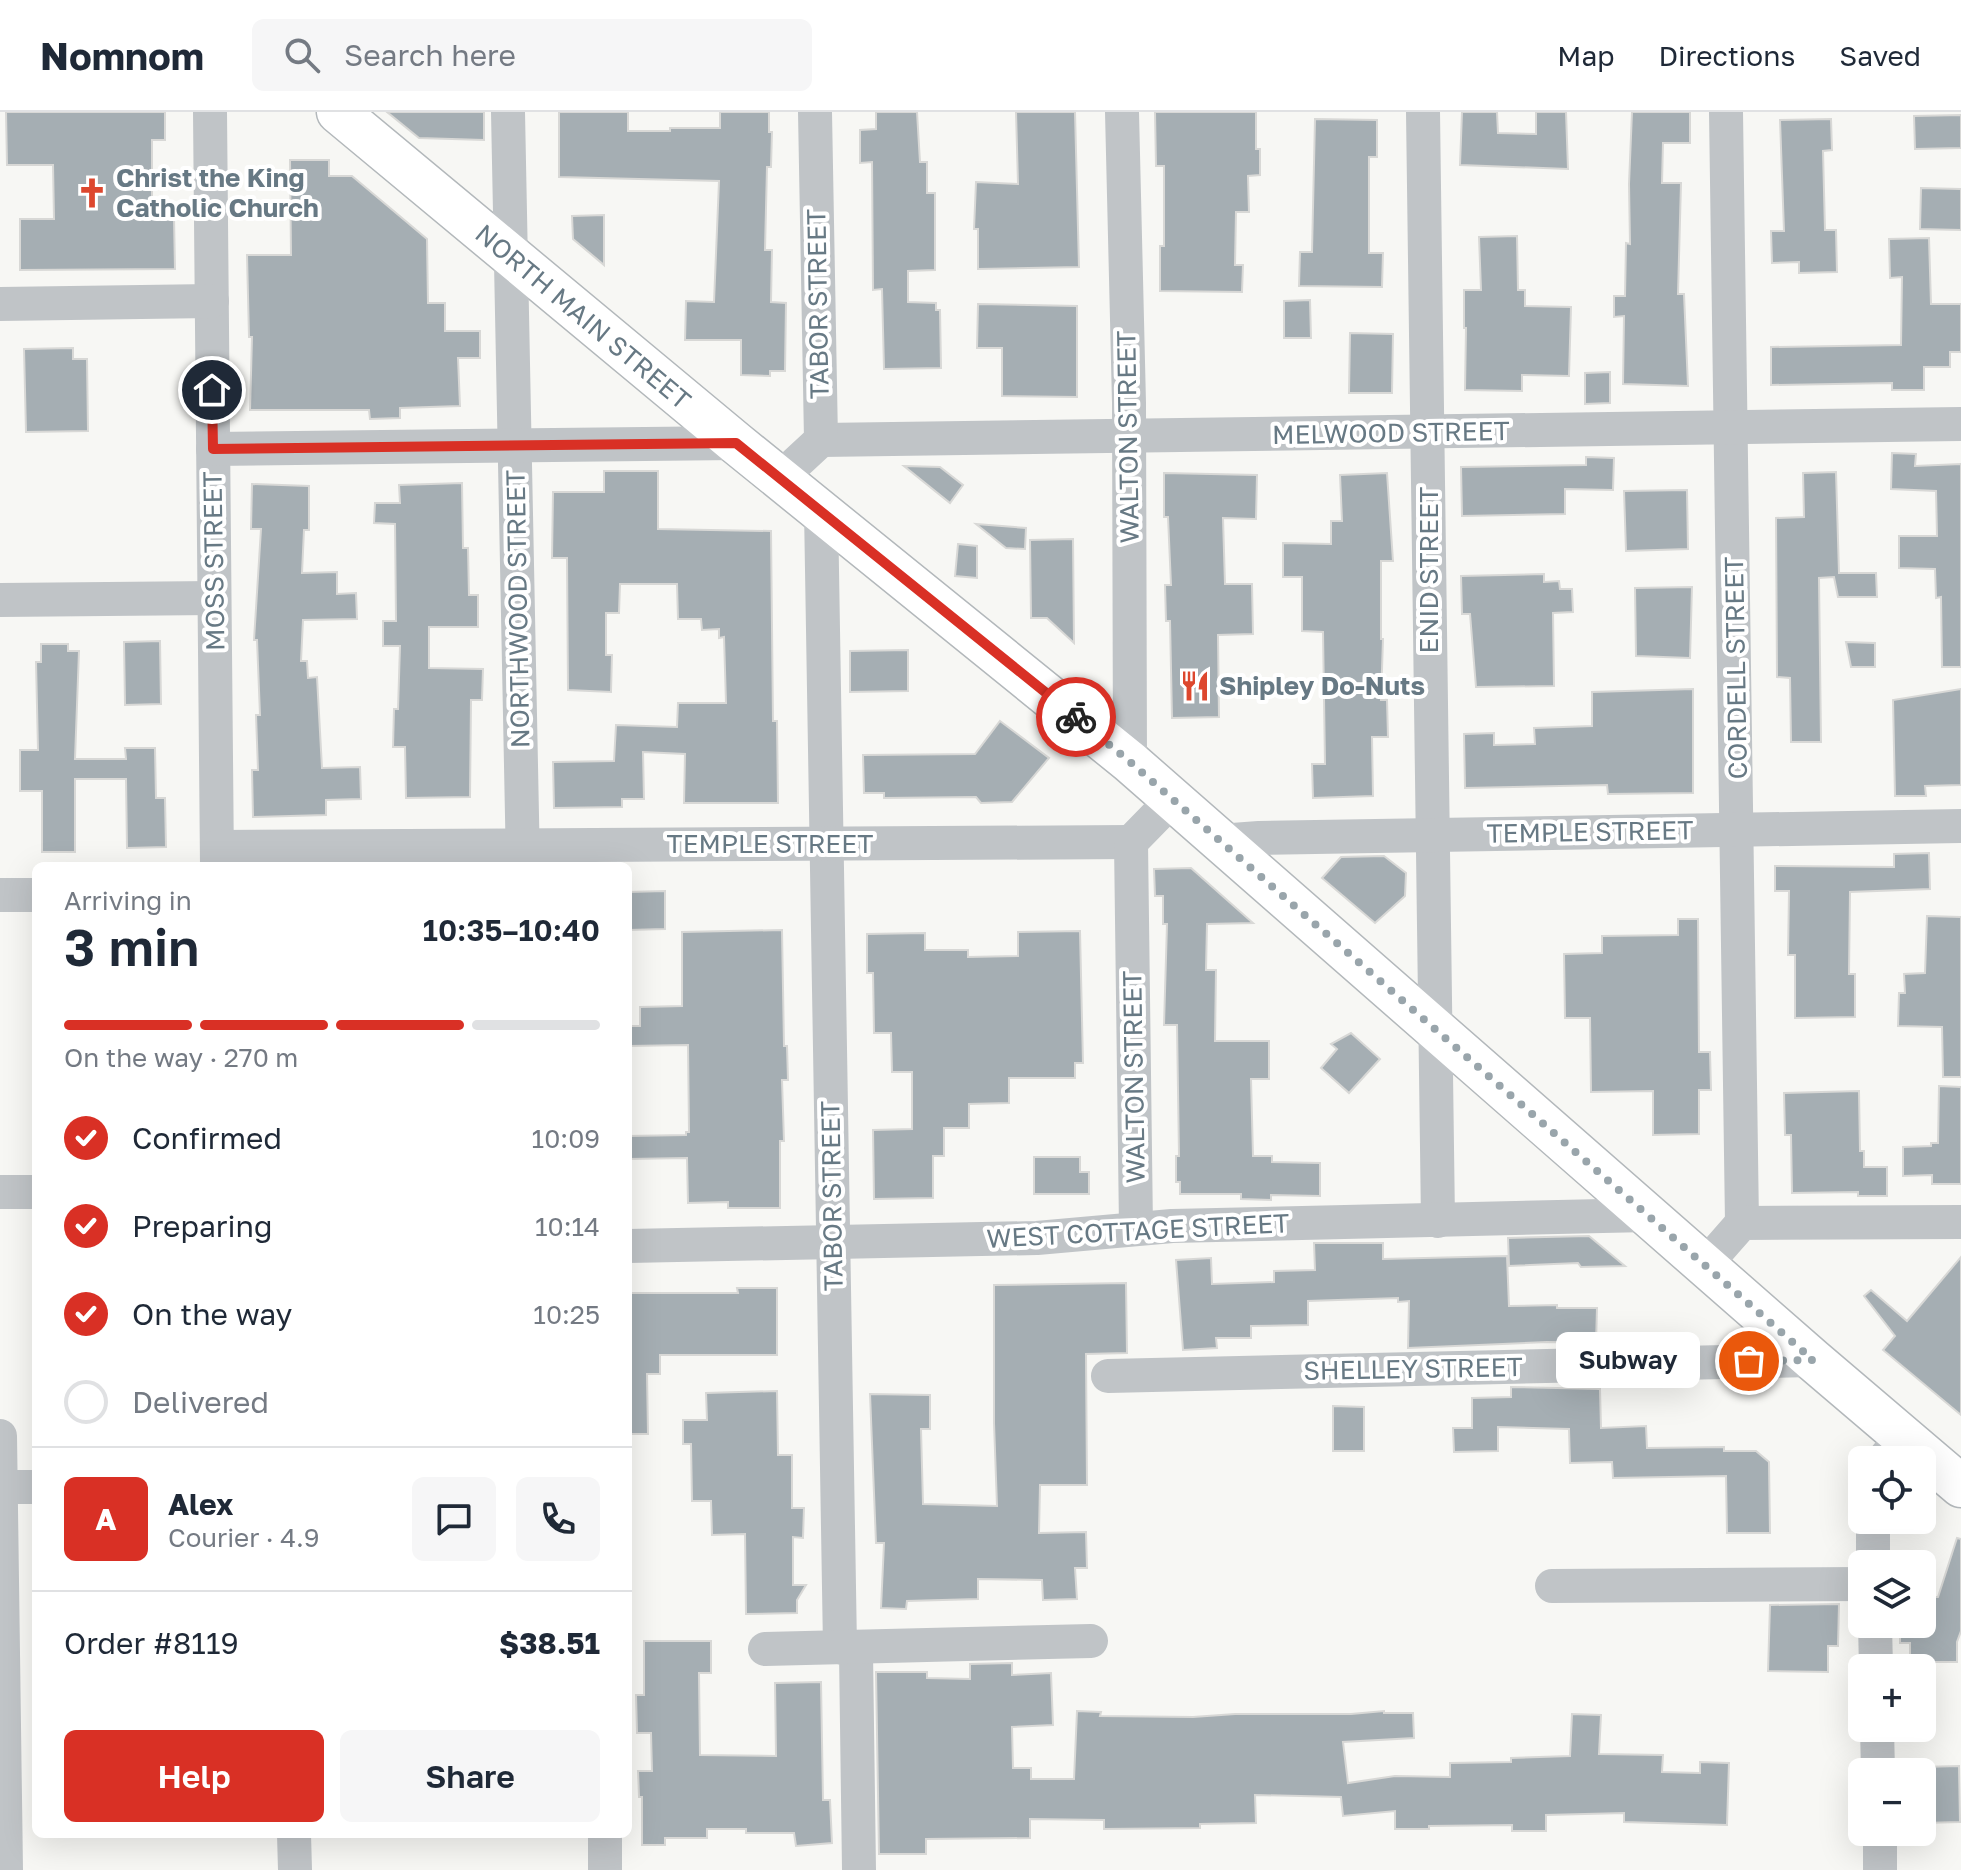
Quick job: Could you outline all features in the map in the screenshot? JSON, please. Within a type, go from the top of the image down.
[{"type":"main road","name":"NORTH MAIN STREET","points":[[338,112],[736,443],[1130,762],[1706,1264],[1813,1360],[1893,1446]]},
{"type":"main road","name":"NORTH MAIN STREET","points":[[1936,1471],[1961,1486]]},
{"type":"street","name":"MOSS STREET","points":[[210,112],[217,857]]},
{"type":"street","name":"NORTHWOOD STREET","points":[[508,112],[522,856]]},
{"type":"street","name":"TABOR STREET","points":[[815,112],[821,440]]},
{"type":"street","name":"WALTON STREET","points":[[1122,112],[1129,437],[1130,762]]},
{"type":"street","name":"ENID STREET","points":[[1423,112],[1438,1221]]},
{"type":"street","name":"CORDELL STREET","points":[[1726,112],[1742,1223]]},
{"type":"street","points":[[0,304],[212,301]]},
{"type":"street","name":"MELWOOD STREET","points":[[821,440],[1961,424]]},
{"type":"street","points":[[780,478],[821,440]]},
{"type":"street","points":[[213,449],[736,443]]},
{"type":"street","name":"TABOR STREET","points":[[821,510],[840,1647],[856,1652],[859,1870]]},
{"type":"street","points":[[0,600],[214,598]]},
{"type":"street","points":[[1131,842],[1172,800]]},
{"type":"street","name":"TEMPLE STREET","points":[[1219,841],[1961,826]]},
{"type":"street","name":"WALTON STREET","points":[[1131,842],[1136,1228]]},
{"type":"street","name":"TEMPLE STREET","points":[[217,857],[522,856],[826,843],[1131,842]]},
{"type":"street","points":[[0,895],[32,895]]},
{"type":"street","points":[[0,1192],[32,1192]]},
{"type":"street","name":"WEST COTTAGE STREET","points":[[632,1246],[1037,1238],[1136,1228],[1648,1215]]},
{"type":"street","points":[[1706,1264],[1742,1223],[1961,1222]]},
{"type":"street","name":"SHELLEY STREET","points":[[1108,1376],[1813,1360]]},
{"type":"street","points":[[0,1436],[6,1870]]},
{"type":"street","points":[[0,1487],[32,1487]]},
{"type":"street","points":[[1552,1586],[1848,1584]]},
{"type":"street","points":[[765,1649],[1091,1641]]},
{"type":"street","points":[[294,1838],[295,1870]]},
{"type":"street","points":[[605,1838],[605,1870]]},
{"type":"street","points":[[1880,1846],[1880,1870]]},
{"type":"building","name":"Christ the King Catholic Church","points":[[6,112],[165,112],[165,140],[152,140],[152,217],[174,217],[175,269],[20,270],[20,219],[54,219],[53,165],[7,165]]},
{"type":"building","points":[[387,112],[484,112],[484,140],[419,138]]},
{"type":"building","points":[[559,112],[628,112],[628,131],[670,131],[670,128],[720,128],[720,112],[769,112],[771,167],[767,167],[765,250],[772,250],[771,302],[786,303],[785,371],[770,371],[770,376],[741,375],[741,340],[685,340],[686,301],[714,302],[719,181],[559,177]]},
{"type":"building","points":[[876,112],[917,112],[920,162],[927,162],[927,193],[935,193],[935,270],[908,271],[908,302],[936,303],[936,310],[940,310],[941,368],[884,369],[882,289],[873,290],[872,162],[860,163],[860,130],[876,129]]},
{"type":"building","points":[[1016,112],[1075,112],[1079,267],[978,269],[978,229],[974,229],[976,182],[1018,184]]},
{"type":"building","points":[[1155,112],[1256,112],[1260,175],[1248,176],[1249,212],[1236,212],[1235,265],[1243,265],[1242,292],[1160,291],[1160,246],[1164,246],[1164,166],[1156,166]]},
{"type":"building","points":[[1462,112],[1497,112],[1498,133],[1536,134],[1536,112],[1566,112],[1568,169],[1460,165]]},
{"type":"building","points":[[1632,112],[1690,112],[1690,143],[1663,143],[1662,183],[1681,183],[1678,294],[1684,294],[1688,386],[1623,384],[1624,316],[1614,317],[1614,296],[1625,296],[1626,243],[1630,244]]},
{"type":"building","points":[[1961,115],[1961,148],[1915,149],[1914,116]]},
{"type":"building","points":[[1315,119],[1377,120],[1377,157],[1369,157],[1369,253],[1383,253],[1382,287],[1299,286],[1300,252],[1312,252]]},
{"type":"building","points":[[1831,119],[1832,150],[1823,151],[1825,230],[1836,230],[1837,272],[1799,273],[1799,262],[1772,263],[1771,231],[1784,231],[1780,120]]},
{"type":"building","points":[[290,160],[329,160],[329,176],[352,176],[427,239],[428,303],[445,303],[445,331],[480,331],[480,358],[458,358],[460,406],[400,408],[400,418],[370,419],[369,410],[250,410],[252,337],[249,337],[247,255],[291,255]]},
{"type":"building","points":[[1921,188],[1961,189],[1961,230],[1920,229]]},
{"type":"building","points":[[604,215],[604,265],[573,239],[572,216]]},
{"type":"building","points":[[1517,236],[1518,290],[1525,290],[1525,306],[1571,307],[1569,376],[1522,375],[1522,391],[1465,390],[1464,290],[1481,290],[1479,237]]},
{"type":"building","points":[[1929,238],[1931,304],[1961,304],[1961,352],[1950,352],[1950,367],[1924,367],[1924,390],[1892,390],[1892,383],[1771,385],[1771,347],[1901,345],[1902,277],[1890,278],[1889,239]]},
{"type":"building","points":[[1310,300],[1311,338],[1284,338],[1284,301]]},
{"type":"building","points":[[978,304],[1077,306],[1077,397],[1002,396],[1002,348],[977,348]]},
{"type":"building","points":[[1350,333],[1393,334],[1392,393],[1349,393]]},
{"type":"building","points":[[73,348],[73,359],[87,359],[88,431],[26,432],[24,349]]},
{"type":"building","points":[[1610,372],[1610,403],[1585,404],[1585,373]]},
{"type":"building","points":[[1892,453],[1916,454],[1915,466],[1961,464],[1961,667],[1942,667],[1941,597],[1936,598],[1935,569],[1899,568],[1899,536],[1937,536],[1936,491],[1891,489]]},
{"type":"building","points":[[1586,457],[1614,458],[1613,490],[1565,489],[1565,514],[1462,516],[1461,467],[1586,465]]},
{"type":"building","points":[[904,466],[940,467],[963,485],[950,503]]},
{"type":"building","points":[[604,471],[658,471],[658,529],[771,531],[773,721],[777,721],[778,803],[684,803],[685,754],[643,752],[644,799],[622,799],[622,807],[554,808],[553,762],[614,761],[616,725],[677,727],[678,703],[726,703],[724,637],[719,638],[719,629],[702,630],[701,619],[678,619],[677,584],[620,584],[619,613],[606,613],[606,655],[612,655],[611,692],[568,690],[567,558],[552,558],[553,492],[604,492]]},
{"type":"building","points":[[1836,472],[1839,573],[1876,573],[1877,597],[1838,597],[1834,577],[1819,578],[1821,742],[1791,742],[1790,678],[1777,677],[1776,518],[1804,517],[1803,473]]},
{"type":"building","points":[[1164,473],[1257,475],[1256,519],[1223,518],[1225,584],[1252,584],[1253,634],[1218,635],[1219,717],[1172,718],[1170,621],[1166,621],[1165,585],[1171,585],[1168,517],[1164,517]]},
{"type":"building","points":[[1387,473],[1393,561],[1381,561],[1381,700],[1387,700],[1388,737],[1372,737],[1373,796],[1313,798],[1312,764],[1325,764],[1323,632],[1302,631],[1302,577],[1283,577],[1283,543],[1331,544],[1331,521],[1342,521],[1340,475]]},
{"type":"building","points":[[462,483],[463,548],[468,548],[469,595],[478,595],[478,627],[429,627],[429,668],[483,669],[482,700],[471,700],[470,797],[406,798],[405,747],[393,747],[400,646],[383,646],[383,621],[396,621],[395,524],[374,523],[375,503],[400,503],[399,485]]},
{"type":"building","points":[[252,484],[309,486],[309,530],[304,530],[302,573],[337,572],[337,594],[356,593],[357,619],[303,620],[301,661],[307,661],[308,678],[317,677],[322,768],[360,767],[361,799],[326,800],[326,815],[253,817],[252,770],[258,770],[256,715],[260,715],[257,640],[254,640],[261,529],[251,529]]},
{"type":"building","points":[[1687,490],[1688,549],[1626,551],[1624,491]]},
{"type":"building","points":[[976,524],[1026,528],[1025,549],[1006,548]]},
{"type":"building","points":[[1073,539],[1074,643],[1047,618],[1031,618],[1030,540]]},
{"type":"building","points":[[958,544],[977,546],[977,578],[955,576]]},
{"type":"building","points":[[1544,574],[1544,582],[1559,581],[1560,589],[1572,589],[1573,612],[1553,613],[1554,686],[1476,687],[1470,614],[1462,614],[1461,576]]},
{"type":"building","points":[[1692,587],[1690,658],[1636,656],[1635,588]]},
{"type":"building","points":[[160,641],[161,704],[125,705],[124,642]]},
{"type":"building","points":[[1846,642],[1875,643],[1875,667],[1851,667]]},
{"type":"building","points":[[41,644],[68,644],[68,651],[79,651],[75,759],[126,759],[125,748],[155,748],[156,798],[165,798],[166,847],[127,848],[126,779],[75,779],[75,852],[42,852],[42,791],[20,791],[20,750],[38,750],[36,662],[41,662]]},
{"type":"building","points":[[908,650],[908,691],[850,692],[850,651]]},
{"type":"building","points":[[1693,689],[1693,793],[1608,794],[1607,785],[1465,788],[1464,734],[1494,733],[1494,745],[1535,744],[1534,728],[1592,726],[1592,692]]},
{"type":"building","points":[[1961,689],[1961,785],[1925,786],[1926,796],[1895,796],[1893,700]]},
{"type":"building","points":[[1000,721],[1049,758],[1012,802],[981,803],[976,797],[884,798],[884,793],[864,793],[863,755],[975,754]]},
{"type":"building","points":[[1929,853],[1930,889],[1850,892],[1849,974],[1855,974],[1855,1017],[1795,1018],[1795,955],[1788,955],[1789,891],[1775,891],[1775,866],[1894,867],[1894,854]]},
{"type":"building","points":[[1384,856],[1406,873],[1405,896],[1375,923],[1322,878],[1341,857]]},
{"type":"building","points":[[1191,868],[1253,923],[1207,924],[1206,970],[1216,970],[1215,1041],[1269,1041],[1269,1079],[1251,1079],[1253,1156],[1272,1156],[1272,1162],[1320,1163],[1320,1196],[1271,1195],[1271,1200],[1241,1199],[1241,1194],[1180,1194],[1180,1182],[1176,1182],[1176,1156],[1179,1156],[1177,1025],[1164,1025],[1167,924],[1163,924],[1163,896],[1155,896],[1154,869]]},
{"type":"building","points":[[665,891],[665,929],[632,930],[632,892]]},
{"type":"building","points":[[1927,916],[1961,917],[1961,1077],[1943,1077],[1942,1027],[1898,1026],[1899,993],[1905,993],[1904,974],[1925,973]]},
{"type":"building","points":[[1678,919],[1698,919],[1699,1052],[1710,1052],[1711,1090],[1699,1090],[1699,1134],[1653,1135],[1653,1091],[1591,1092],[1590,1018],[1565,1018],[1564,954],[1602,953],[1602,936],[1678,935]]},
{"type":"building","points":[[782,930],[784,1046],[787,1046],[788,1080],[782,1080],[784,1141],[780,1141],[780,1208],[728,1208],[728,1202],[688,1203],[687,1158],[632,1159],[632,1136],[686,1135],[689,1132],[688,1045],[632,1046],[632,1026],[640,1026],[640,1007],[682,1006],[682,932]]},
{"type":"building","points":[[1080,931],[1083,1063],[1075,1063],[1075,1078],[1009,1078],[1009,1103],[969,1104],[969,1128],[944,1128],[944,1156],[933,1156],[933,1198],[874,1199],[873,1130],[912,1129],[912,1072],[892,1072],[891,1033],[874,1033],[873,973],[867,973],[867,934],[925,933],[925,950],[968,950],[968,957],[1018,956],[1018,932]]},
{"type":"building","points":[[1351,1033],[1380,1059],[1349,1093],[1321,1068],[1337,1049],[1331,1044]]},
{"type":"building","points":[[1939,1086],[1961,1087],[1961,1184],[1932,1184],[1932,1175],[1903,1176],[1903,1147],[1938,1143]]},
{"type":"building","points":[[1859,1091],[1860,1151],[1864,1151],[1864,1167],[1887,1167],[1887,1196],[1858,1196],[1858,1192],[1792,1193],[1791,1135],[1785,1135],[1784,1093]]},
{"type":"building","points":[[1034,1157],[1080,1157],[1080,1172],[1089,1172],[1089,1194],[1034,1194]]},
{"type":"building","points":[[1589,1236],[1625,1266],[1581,1267],[1578,1263],[1509,1266],[1508,1238]]},
{"type":"building","points":[[1314,1243],[1383,1243],[1383,1259],[1507,1256],[1509,1306],[1597,1308],[1596,1343],[1408,1348],[1409,1301],[1398,1302],[1398,1298],[1308,1301],[1308,1325],[1251,1326],[1251,1338],[1216,1338],[1217,1348],[1183,1350],[1176,1260],[1211,1258],[1212,1284],[1274,1282],[1274,1271],[1315,1270]]},
{"type":"building","points":[[1961,1257],[1961,1415],[1883,1350],[1895,1336],[1864,1296],[1871,1290],[1907,1321]]},
{"type":"building","points":[[1126,1283],[1127,1353],[1086,1354],[1087,1485],[1040,1485],[1039,1533],[1086,1532],[1087,1568],[1075,1568],[1077,1599],[1043,1600],[1042,1580],[978,1579],[978,1599],[907,1601],[906,1609],[881,1608],[884,1543],[876,1543],[870,1394],[930,1395],[930,1429],[921,1429],[923,1504],[997,1506],[994,1285]]},
{"type":"building","points":[[737,1288],[777,1288],[777,1355],[660,1355],[660,1374],[647,1374],[648,1434],[632,1434],[632,1293],[738,1293]]},
{"type":"building","points":[[1511,1387],[1600,1389],[1601,1428],[1646,1426],[1647,1448],[1724,1447],[1724,1451],[1756,1451],[1769,1462],[1770,1533],[1727,1533],[1726,1476],[1613,1478],[1612,1462],[1570,1463],[1569,1429],[1498,1427],[1498,1451],[1454,1452],[1453,1428],[1472,1428],[1472,1398],[1511,1397]]},
{"type":"building","points":[[777,1391],[778,1455],[792,1455],[792,1508],[804,1508],[803,1538],[793,1537],[793,1585],[806,1585],[797,1600],[797,1613],[746,1614],[745,1534],[712,1535],[711,1501],[692,1501],[691,1444],[683,1444],[683,1420],[707,1420],[706,1393]]},
{"type":"building","points":[[1333,1406],[1364,1407],[1364,1451],[1333,1451]]},
{"type":"building","points":[[1957,1538],[1961,1539],[1961,1631],[1957,1642],[1957,1662],[1936,1662],[1936,1654],[1910,1654],[1910,1643],[1900,1643],[1900,1638],[1936,1638],[1938,1597]]},
{"type":"building","points":[[1839,1604],[1838,1646],[1828,1646],[1828,1672],[1768,1671],[1770,1605]]},
{"type":"building","points":[[644,1641],[711,1641],[711,1673],[699,1673],[700,1755],[776,1756],[775,1683],[821,1682],[823,1800],[830,1800],[832,1843],[796,1846],[794,1833],[707,1829],[707,1838],[665,1838],[665,1845],[642,1845],[642,1797],[639,1797],[638,1771],[652,1771],[651,1733],[637,1733],[636,1695],[644,1695]]},
{"type":"building","points":[[1012,1663],[1012,1675],[1051,1673],[1053,1725],[1012,1727],[1013,1768],[1031,1768],[1031,1779],[1074,1779],[1077,1711],[1101,1712],[1100,1716],[1193,1717],[1384,1711],[1413,1713],[1414,1738],[1343,1742],[1348,1783],[1395,1776],[1450,1777],[1450,1763],[1511,1762],[1511,1758],[1570,1756],[1572,1714],[1601,1715],[1599,1754],[1663,1755],[1662,1772],[1700,1773],[1700,1762],[1729,1763],[1727,1825],[1624,1822],[1624,1813],[1546,1815],[1546,1831],[1512,1831],[1512,1825],[1395,1829],[1395,1811],[1343,1816],[1341,1797],[1255,1795],[1256,1823],[1200,1824],[1200,1828],[1104,1829],[1104,1820],[1030,1819],[1030,1838],[926,1839],[926,1854],[879,1854],[876,1672],[927,1672],[927,1678],[970,1679],[970,1664]]},
{"type":"building","points":[[1959,1766],[1960,1822],[1936,1823],[1936,1767]]},
{"type":"way so far","points":[[1076,717],[1813,1360],[1749,1361]]},
{"type":"place","name":"Christ the King Catholic Church","points":[[92,193]]},
{"type":"place","name":"Shipley Do-Nuts","points":[[1195,686]]},
{"type":"place","name":"Subway","points":[[1749,1361]]},
{"type":"route","points":[[212,390],[213,449],[736,443],[1076,717]]}]
